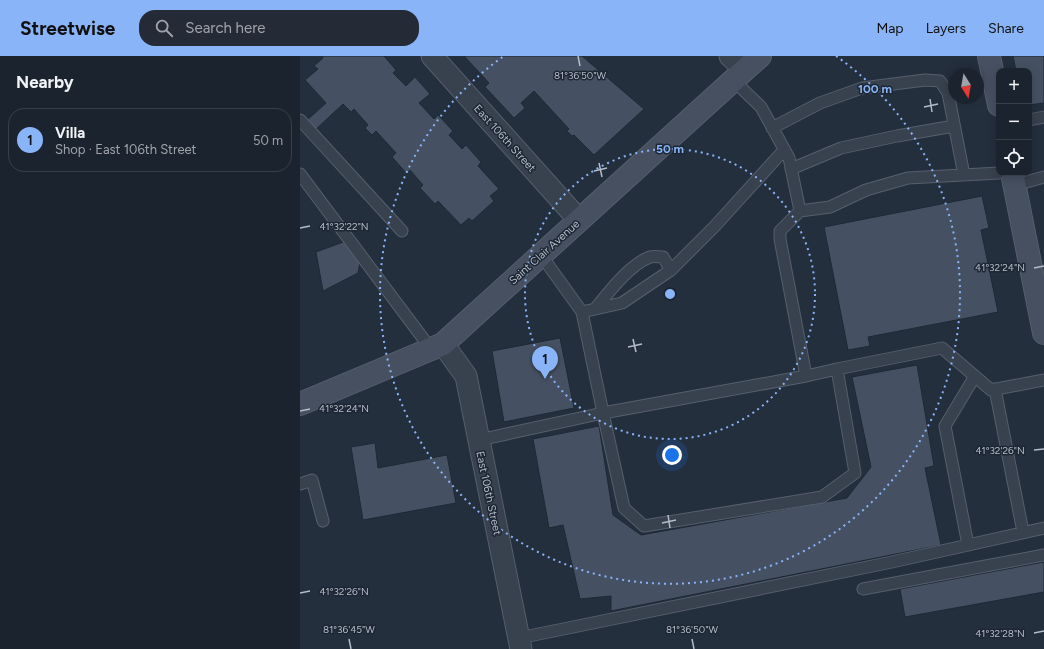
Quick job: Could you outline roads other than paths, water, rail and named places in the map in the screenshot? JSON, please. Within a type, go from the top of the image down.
[{"type":"main road","points":[[989,56],[999,104]]},
{"type":"main road","name":"Saint Clair Avenue","points":[[300,404],[437,346],[579,220],[742,65]]},
{"type":"main road","points":[[1009,177],[1044,333]]},
{"type":"street","name":"East 106th Street","points":[[432,56],[579,220]]},
{"type":"street","name":"East 106th Street","points":[[437,346],[466,376],[520,644]]},
{"type":"lane","points":[[742,65],[761,107],[789,158],[800,211]]},
{"type":"lane","points":[[772,128],[820,103],[862,88],[925,80],[940,81],[948,93],[964,175]]},
{"type":"lane","points":[[1032,119],[1044,117]]},
{"type":"lane","points":[[300,120],[402,231]]},
{"type":"lane","points":[[791,169],[841,148],[954,126]]},
{"type":"lane","points":[[582,312],[622,303],[671,270],[715,226],[784,150]]},
{"type":"lane","points":[[300,174],[437,346]]},
{"type":"lane","points":[[806,376],[780,239],[780,231],[800,211],[830,207],[866,190],[908,178],[964,175],[1044,177]]},
{"type":"lane","points":[[541,255],[582,312],[624,508],[644,526],[822,496],[855,473],[837,369]]},
{"type":"lane","points":[[595,309],[616,284],[639,263],[651,256],[663,257],[671,270]]},
{"type":"lane","points":[[478,440],[942,348],[991,390],[1044,380]]},
{"type":"lane","points":[[968,545],[945,426],[975,376]]},
{"type":"lane","points":[[995,389],[1022,532]]},
{"type":"lane","points":[[300,484],[312,480],[323,521]]},
{"type":"lane","points":[[520,644],[1044,528]]},
{"type":"lane","points":[[863,589],[1044,554]]},
{"type":"place","name":"Villa","points":[[545,379]]}]
